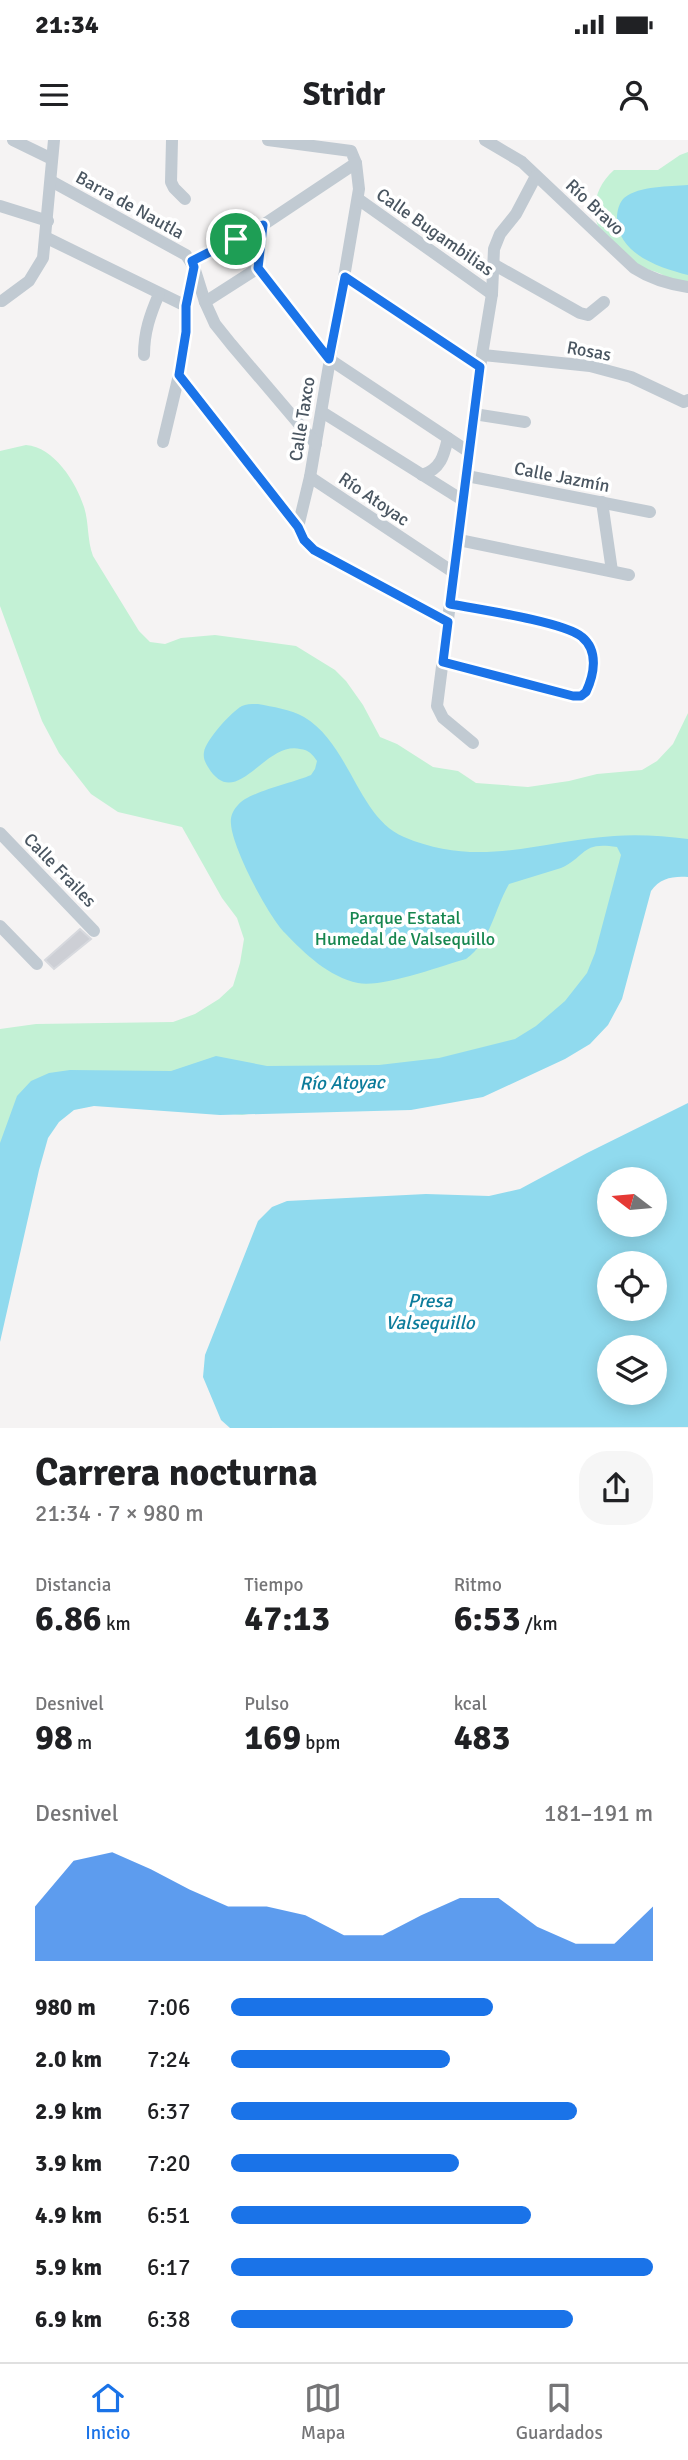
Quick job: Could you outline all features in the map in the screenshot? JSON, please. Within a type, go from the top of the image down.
[{"type":"street","points":[[13,140],[52,159]]},
{"type":"street","points":[[2,302],[29,281],[43,258],[47,238],[54,140]]},
{"type":"street","points":[[172,140],[171,182],[185,199]]},
{"type":"street","points":[[268,140],[353,157]]},
{"type":"street","name":"Río Bravo","points":[[485,140],[522,162],[634,268],[649,278],[666,284],[688,287]]},
{"type":"street","points":[[193,264],[263,225],[353,157]]},
{"type":"street","name":"Calle Taxco","points":[[298,527],[322,412],[358,199],[359,189],[353,157]]},
{"type":"street","points":[[473,743],[439,712],[437,706],[497,240],[516,214],[537,176]]},
{"type":"street","name":"Barra de Nautla","points":[[51,181],[186,255],[193,264]]},
{"type":"street","name":"Calle Bugambilias","points":[[358,199],[492,294]]},
{"type":"street","points":[[0,206],[48,221]]},
{"type":"street","points":[[263,225],[258,268],[329,359],[469,453]]},
{"type":"street","points":[[47,238],[186,306]]},
{"type":"street","points":[[193,264],[215,324],[316,444]]},
{"type":"street","points":[[163,442],[179,375],[193,264]]},
{"type":"street","points":[[493,264],[580,313],[588,315],[604,302]]},
{"type":"street","points":[[205,302],[258,268]]},
{"type":"street","points":[[345,277],[481,361]]},
{"type":"street","points":[[144,355],[148,318],[159,294]]},
{"type":"street","name":"Rosas","points":[[481,361],[590,366],[631,377],[686,401]]},
{"type":"street","points":[[179,375],[314,550],[448,622]]},
{"type":"street","points":[[322,412],[464,501]]},
{"type":"street","points":[[474,414],[525,422]]},
{"type":"street","points":[[422,475],[438,467],[448,438]]},
{"type":"street","name":"Calle Jazmín","points":[[467,476],[650,512]]},
{"type":"street","name":"Río Atoyac","points":[[310,477],[453,572]]},
{"type":"street","points":[[602,502],[612,571]]},
{"type":"street","points":[[459,540],[629,575]]},
{"type":"street","points":[[443,662],[573,696],[581,696],[588,687],[594,665],[593,655],[583,637],[565,628],[450,604]]},
{"type":"street","name":"Calle Frailes","points":[[0,833],[94,931]]},
{"type":"street","points":[[0,926],[37,964]]},
{"type":"green space","points":[[688,152],[688,291],[655,271],[621,257],[602,235],[595,209],[603,182],[614,170],[658,170]]},
{"type":"green space","name":"Parque Estatal Humedal de Valsequillo","points":[[26,445],[46,452],[70,477],[84,507],[93,556],[139,631],[150,642],[165,644],[181,638],[215,635],[296,646],[335,670],[346,681],[380,737],[397,744],[433,767],[458,771],[476,783],[528,787],[597,774],[642,770],[657,761],[673,744],[688,713],[688,872],[647,873],[581,1041],[385,1091],[242,1115],[71,1095],[51,1114],[0,1327],[0,1029],[36,1024],[173,1022],[195,1014],[219,999],[233,986],[244,939],[237,918],[222,898],[182,827],[118,812],[91,794],[59,753],[42,721],[0,606],[0,451]]},
{"type":"water","points":[[688,185],[688,275],[653,263],[632,250],[624,241],[617,218],[621,202],[631,194],[655,187]]},
{"type":"water","points":[[248,704],[299,714],[320,729],[333,744],[375,814],[388,827],[404,837],[431,846],[484,852],[614,836],[688,839],[688,877],[667,879],[658,883],[651,891],[622,999],[608,1025],[590,1044],[565,1059],[483,1097],[411,1110],[220,1115],[94,1106],[74,1110],[59,1122],[48,1138],[0,1342],[0,1143],[17,1096],[31,1081],[49,1073],[70,1070],[171,1071],[216,1056],[267,1066],[379,1065],[439,1058],[515,1039],[536,1026],[565,1001],[587,973],[595,953],[621,855],[617,847],[590,848],[561,868],[509,884],[487,934],[466,959],[369,984],[337,976],[309,956],[278,924],[261,897],[237,848],[231,816],[243,800],[311,775],[317,761],[306,750],[287,749],[240,779],[229,782],[219,779],[204,758],[209,741],[237,709]]},
{"type":"water","name":"Presa Valsequillo","points":[[688,1103],[688,1427],[230,1428],[221,1420],[203,1377],[205,1355],[258,1221],[272,1207],[287,1201],[426,1194],[489,1196],[520,1189]]},
{"type":"building","points":[[80,929],[91,939],[54,969],[45,960]]},
{"type":"route","points":[[263,225],[258,268],[329,359],[345,277],[480,367],[450,604],[565,628],[583,637],[593,655],[594,665],[586,692],[581,696],[443,662],[448,622],[314,550],[179,375],[186,332],[186,306],[194,267],[192,261],[236,239],[263,225]]}]
